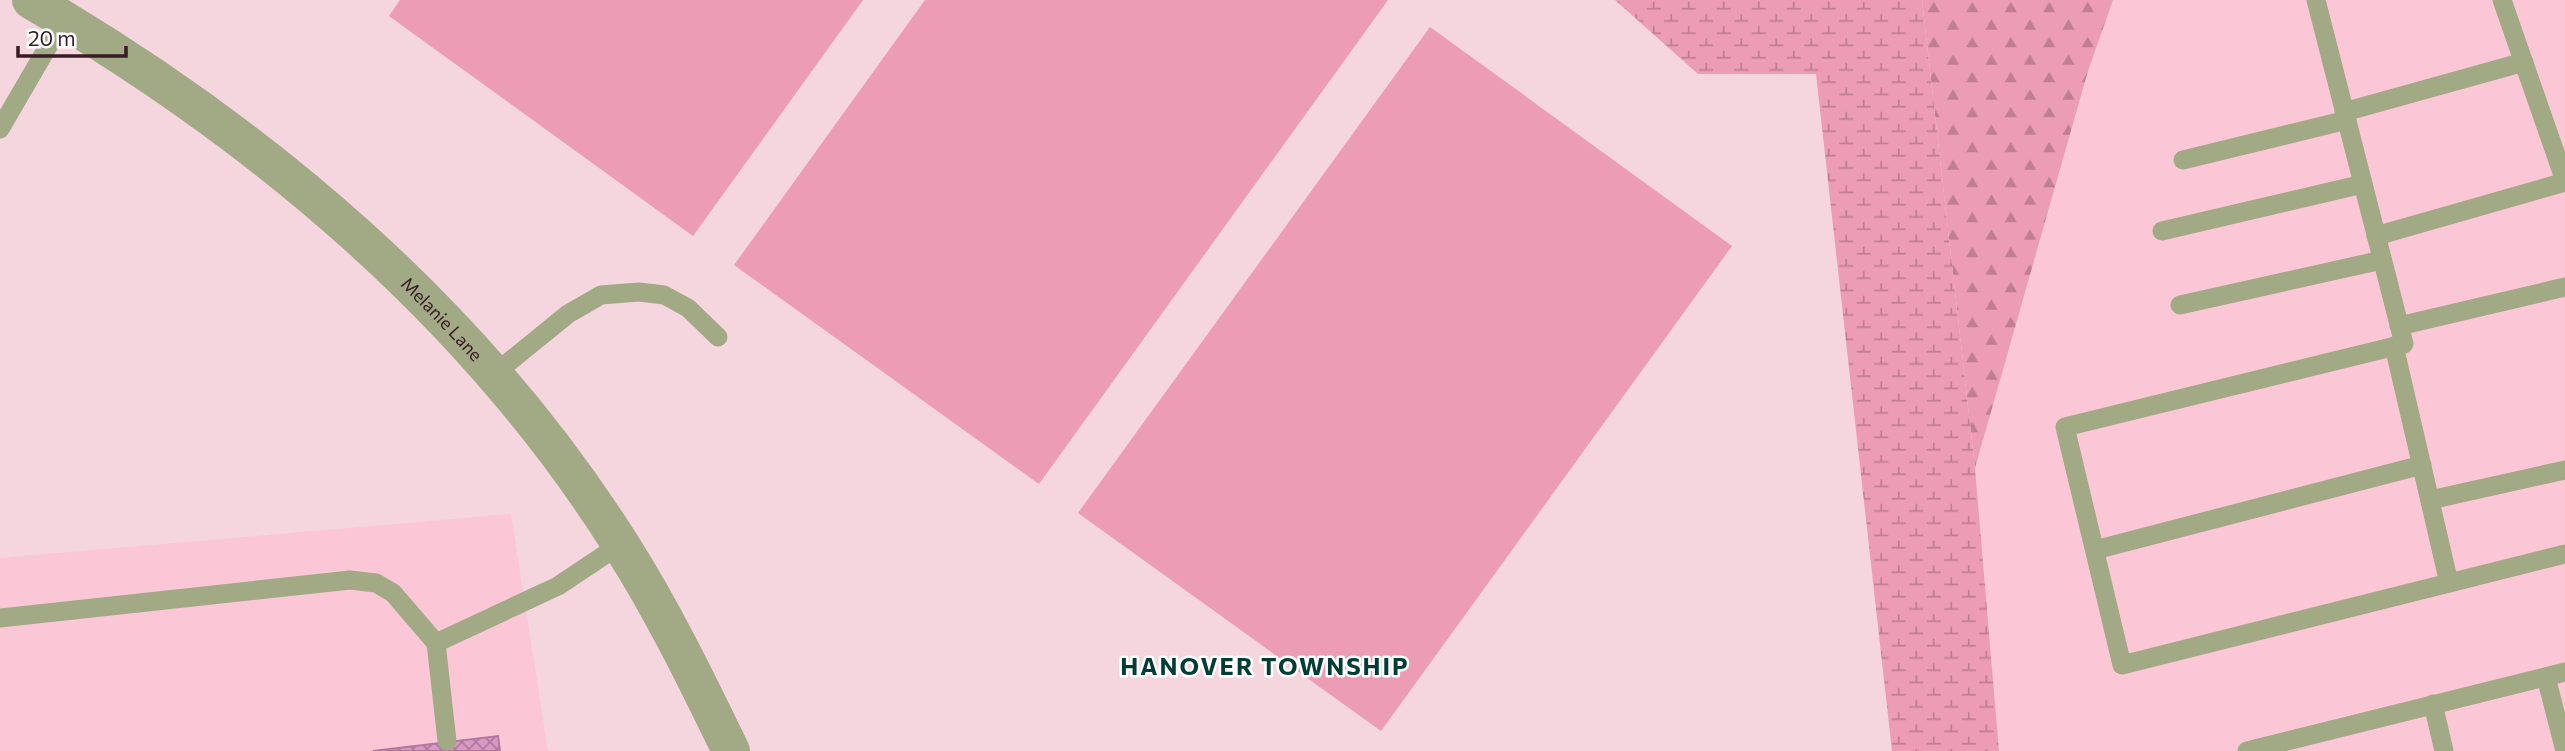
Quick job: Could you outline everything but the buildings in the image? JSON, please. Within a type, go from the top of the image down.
[{"type":"street","name":"Melanie Lane","points":[[31,0],[189,99],[307,191],[400,275],[494,374],[549,442],[621,544],[684,652],[731,751]]},
{"type":"lane","points":[[2316,0],[2404,344],[2065,427],[2122,665],[2565,554]]},
{"type":"lane","points":[[2376,236],[2565,182],[2502,0]]},
{"type":"lane","points":[[0,129],[64,19]]},
{"type":"lane","points":[[2183,160],[2346,116],[2524,62]]},
{"type":"lane","points":[[2162,231],[2363,184]]},
{"type":"lane","points":[[2180,305],[2382,260]]},
{"type":"lane","points":[[2399,326],[2565,287]]},
{"type":"lane","points":[[494,374],[568,314],[601,295],[639,292],[664,295],[688,308],[718,337]]},
{"type":"lane","points":[[2394,346],[2449,583]]},
{"type":"lane","points":[[2095,550],[2422,466]]},
{"type":"lane","points":[[2430,500],[2565,470]]},
{"type":"lane","points":[[436,643],[558,586],[621,544]]},
{"type":"lane","points":[[0,618],[350,580],[376,583],[393,593],[436,643],[447,741]]},
{"type":"lane","points":[[2247,751],[2313,743],[2433,704],[2555,674],[2565,751]]},
{"type":"lane","points":[[2433,704],[2444,751]]},
{"type":"shaded area","points":[[2113,0],[2565,0],[2565,751],[1999,751],[1975,468],[2088,71]]},
{"type":"shaded area","points":[[511,514],[548,751],[0,751],[0,558]]},
{"type":"green space","points":[[400,0],[863,0],[693,236],[389,16]]},
{"type":"green space","points":[[925,0],[1388,0],[1039,484],[734,265]]},
{"type":"green space","points":[[1615,0],[1922,0],[1975,468],[1999,751],[1892,751],[1816,74],[1698,74]]},
{"type":"green space","points":[[1922,0],[2113,0],[2088,71],[1975,468]]},
{"type":"green space","points":[[1430,27],[1732,246],[1381,731],[1078,513]]},
{"type":"district","name":"HANOVER TOWNSHIP","points":[[1265,665]]}]
